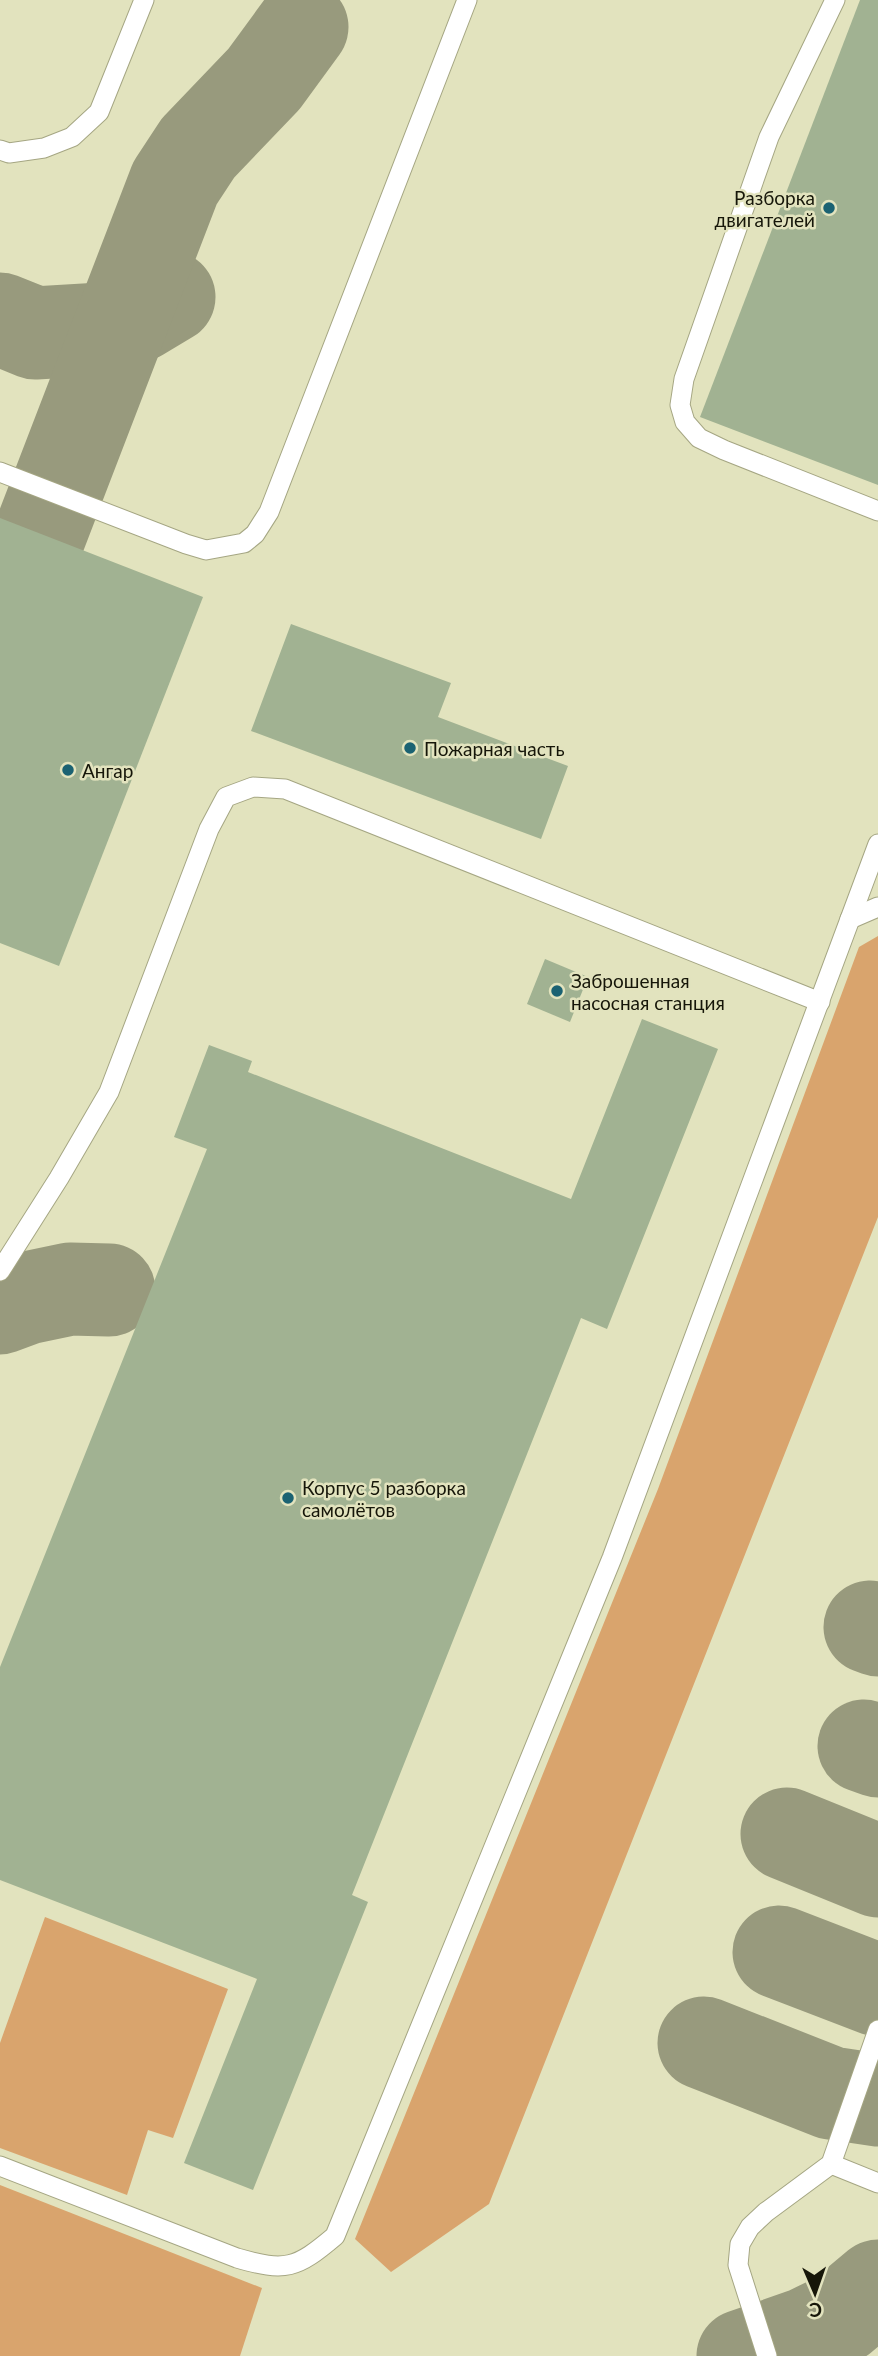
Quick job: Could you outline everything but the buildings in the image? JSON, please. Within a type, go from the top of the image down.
[{"type":"lane","points":[[0,150],[9,153],[44,148],[72,136],[99,112],[144,0]]},
{"type":"lane","points":[[0,472],[206,550],[244,543],[255,534],[269,512],[467,0]]},
{"type":"lane","points":[[835,0],[769,137],[684,379],[680,405],[685,422],[699,438],[878,511]]},
{"type":"lane","points":[[0,1271],[59,1178],[109,1091],[209,828],[226,796],[253,787],[285,789],[820,1002]]},
{"type":"lane","points":[[0,2166],[237,2258],[269,2267],[291,2265],[312,2255],[335,2236],[612,1558],[878,844]]},
{"type":"lane","points":[[850,919],[878,907]]},
{"type":"lane","points":[[767,2356],[738,2265],[740,2244],[750,2227],[765,2212],[831,2164],[878,2030]]},
{"type":"lane","points":[[831,2164],[878,2183]]},
{"type":"shaded area","points":[[878,936],[878,1217],[489,2204],[391,2272],[355,2239],[658,1489],[859,947]]},
{"type":"shaded area","points":[[45,1917],[228,1989],[173,2138],[148,2130],[127,2195],[0,2148],[0,2043]]},
{"type":"shaded area","points":[[0,2185],[262,2288],[240,2356],[0,2356]]},
{"type":"taxiway","points":[[40,534],[175,183],[198,148],[264,79],[302,27]]},
{"type":"taxiway","points":[[0,319],[35,333],[102,329],[139,315],[169,297]]},
{"type":"taxiway","points":[[0,1308],[27,1298],[70,1289],[109,1290]]},
{"type":"taxiway","points":[[870,1627],[878,1630]]},
{"type":"taxiway","points":[[864,1746],[878,1751]]},
{"type":"taxiway","points":[[787,1834],[878,1871]]},
{"type":"taxiway","points":[[779,1952],[878,1990]]},
{"type":"taxiway","points":[[704,2043],[831,2093],[878,2100]]},
{"type":"taxiway","points":[[743,2356],[806,2334],[841,2317],[878,2286]]},
{"type":"place","name":"Разборка двигателей","points":[[829,208]]},
{"type":"place","name":"Пожарная часть","points":[[410,748]]},
{"type":"place","name":"Ангар","points":[[68,770]]},
{"type":"place","name":"Заброшенная насосная станция","points":[[557,991]]},
{"type":"place","name":"Корпус 5 разборка самолётов","points":[[288,1498]]}]
